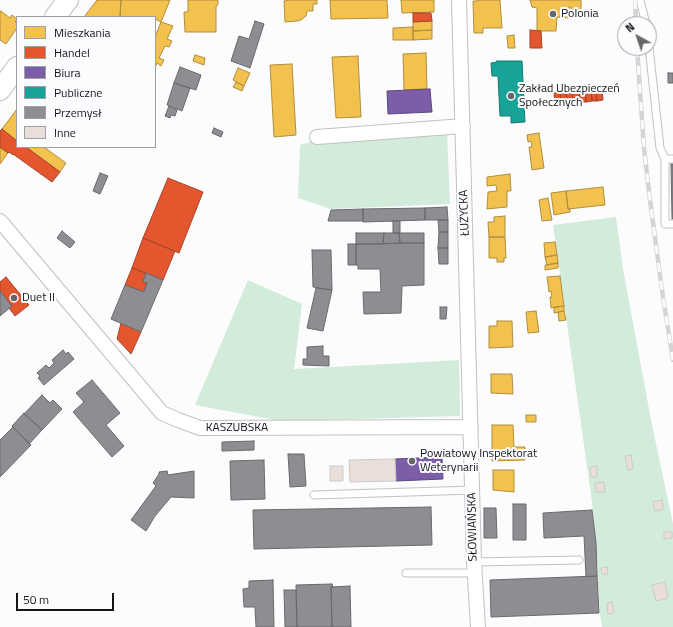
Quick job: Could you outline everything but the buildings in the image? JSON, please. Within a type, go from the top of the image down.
[{"type":"street","points":[[56,16],[68,0]]},
{"type":"street","name":"ŁUŻYCKA","points":[[459,0],[471,427]]},
{"type":"street","points":[[0,90],[16,68]]},
{"type":"street","points":[[317,137],[463,126]]},
{"type":"street","name":"KASZUBSKA","points":[[0,221],[162,413],[178,420],[200,428],[471,427]]},
{"type":"street","name":"SŁOWIAŃSKA","points":[[471,427],[474,568],[478,627]]},
{"type":"lane","points":[[640,0],[644,16]]},
{"type":"lane","points":[[650,56],[660,148],[665,159],[665,224],[673,224]]},
{"type":"lane","points":[[665,159],[673,159]]},
{"type":"lane","points":[[314,495],[473,490]]},
{"type":"lane","points":[[406,574],[579,560]]},
{"type":"green space","points":[[447,132],[450,204],[331,209],[298,198],[300,145],[314,141]]},
{"type":"green space","points":[[616,217],[623,269],[651,420],[673,524],[673,627],[602,627],[600,613],[592,502],[553,225]]},
{"type":"green space","points":[[248,280],[302,304],[294,369],[459,360],[460,416],[281,421],[195,405]]},
{"type":"railway","points":[[635,0],[636,16]]},
{"type":"railway","points":[[638,56],[644,148],[650,200],[673,360]]},
{"type":"place","name":"Polonia","points":[[553,14]]},
{"type":"place","name":"Zakład Ubezpieczeń Społecznych","points":[[511,96]]},
{"type":"place","name":"Duet II","points":[[14,298]]},
{"type":"place","name":"Powiatowy Inspektorat Weterynarii","points":[[412,461]]}]
